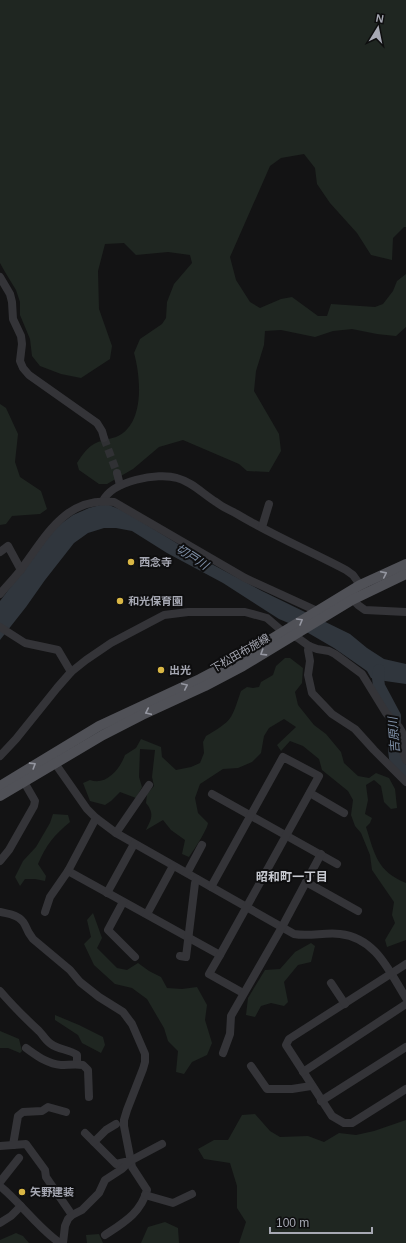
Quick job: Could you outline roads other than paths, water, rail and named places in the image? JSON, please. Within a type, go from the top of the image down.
[{"type":"main road","name":"下松田布施線","points":[[0,796],[24,782],[52,759],[99,726],[200,679],[240,658],[289,632],[317,614],[406,564]]},
{"type":"main road","name":"下松田布施線","points":[[363,589],[406,574]]},
{"type":"main road","name":"下松田布施線","points":[[0,786],[52,759]]},
{"type":"street","points":[[0,277],[10,294],[13,319],[22,344],[20,361],[23,368],[30,375],[97,423],[104,438]]},
{"type":"street","points":[[117,473],[120,485]]},
{"type":"street","points":[[103,500],[105,495],[120,485],[130,481],[162,476],[175,477],[185,480],[216,503],[346,570],[353,575],[363,589]]},
{"type":"street","points":[[0,594],[21,570],[60,517],[79,506],[103,500],[114,502],[244,578],[317,614]]},
{"type":"street","points":[[262,527],[269,504]]},
{"type":"street","points":[[0,552],[8,546],[21,570]]},
{"type":"street","points":[[350,596],[365,610],[406,612]]},
{"type":"street","points":[[0,756],[16,739],[56,688],[71,672],[110,643],[164,615],[188,612],[245,612],[266,618],[309,646],[330,651],[362,674],[392,720],[402,732],[403,752],[406,760]]},
{"type":"street","points":[[0,627],[25,643],[58,650],[71,672]]},
{"type":"street","points":[[309,646],[308,650],[310,661],[308,675],[309,686],[312,693],[317,700],[332,714],[355,729],[406,782]]},
{"type":"street","points":[[211,887],[283,757],[319,776],[209,974],[243,993]]},
{"type":"street","points":[[52,759],[77,796],[96,818],[116,833],[294,934],[341,934],[351,936],[365,942],[374,950],[406,998]]},
{"type":"street","points":[[0,861],[9,850],[34,806],[35,801],[24,782]]},
{"type":"street","points":[[116,833],[149,785]]},
{"type":"street","points":[[310,793],[344,813]]},
{"type":"street","points":[[212,794],[337,864]]},
{"type":"street","points":[[45,912],[50,897],[68,871],[96,818]]},
{"type":"street","points":[[107,893],[134,844]]},
{"type":"street","points":[[186,873],[202,845]]},
{"type":"street","points":[[223,1054],[230,1034],[231,1016],[282,927],[321,854]]},
{"type":"street","points":[[147,914],[173,866]]},
{"type":"street","points":[[68,871],[220,955]]},
{"type":"street","points":[[180,956],[186,957],[196,879]]},
{"type":"street","points":[[306,882],[358,911]]},
{"type":"street","points":[[123,902],[108,930],[135,957]]},
{"type":"street","points":[[0,912],[11,914],[20,918],[24,922],[29,934],[70,970],[80,982],[99,997],[124,1012],[132,1024],[145,1054],[145,1062],[124,1120],[130,1151],[129,1162],[147,1190],[146,1195],[132,1216],[105,1235]]},
{"type":"street","points":[[406,964],[289,1039],[286,1046],[332,1116],[344,1123],[352,1123],[406,1089]]},
{"type":"street","points":[[331,983],[345,1004]]},
{"type":"street","points":[[0,991],[50,1044],[59,1049],[72,1051],[77,1055],[77,1064]]},
{"type":"street","points":[[303,1072],[406,1004]]},
{"type":"street","points":[[321,1101],[406,1047]]},
{"type":"street","points":[[26,1048],[40,1058],[52,1063],[59,1065],[83,1065],[88,1070],[89,1097]]},
{"type":"street","points":[[251,1066],[267,1089],[292,1089],[311,1086]]},
{"type":"street","points":[[13,1145],[18,1116],[23,1112],[42,1111],[48,1107],[66,1112]]},
{"type":"street","points":[[94,1142],[106,1130],[116,1124]]},
{"type":"street","points":[[85,1133],[116,1164],[129,1162]]},
{"type":"street","points":[[0,1146],[26,1144],[45,1170],[46,1177],[72,1215]]},
{"type":"street","points":[[63,1243],[65,1226],[68,1219],[72,1215],[82,1210],[99,1193],[105,1180],[122,1169],[129,1162],[162,1144]]},
{"type":"street","points":[[0,1182],[19,1158]]},
{"type":"street","points":[[0,1186],[11,1195],[48,1235],[60,1243]]},
{"type":"street","points":[[146,1195],[173,1203],[192,1194]]},
{"type":"street","points":[[0,1223],[12,1216],[21,1206]]},
{"type":"water","name":"切戸川","points":[[100,505],[109,505],[124,511],[206,561],[262,591],[350,634],[367,648],[384,659],[406,664],[406,684],[371,678],[367,671],[334,648],[298,627],[279,619],[223,583],[167,553],[132,531],[116,528],[104,528],[88,533],[74,543],[0,640],[0,601],[55,528],[73,515]]},
{"type":"waterway","name":"吉原川","points":[[379,670],[379,686],[395,716],[395,758],[406,776]]},
{"type":"tunnel","points":[[104,438],[117,473]]},
{"type":"place","name":"西念寺","points":[[131,562]]},
{"type":"place","name":"和光保育園","points":[[120,601]]},
{"type":"place","name":"出光","points":[[161,670]]},
{"type":"place","name":"矢野建装","points":[[22,1192]]},
{"type":"district","name":"昭和町一丁目","points":[[292,877]]}]
